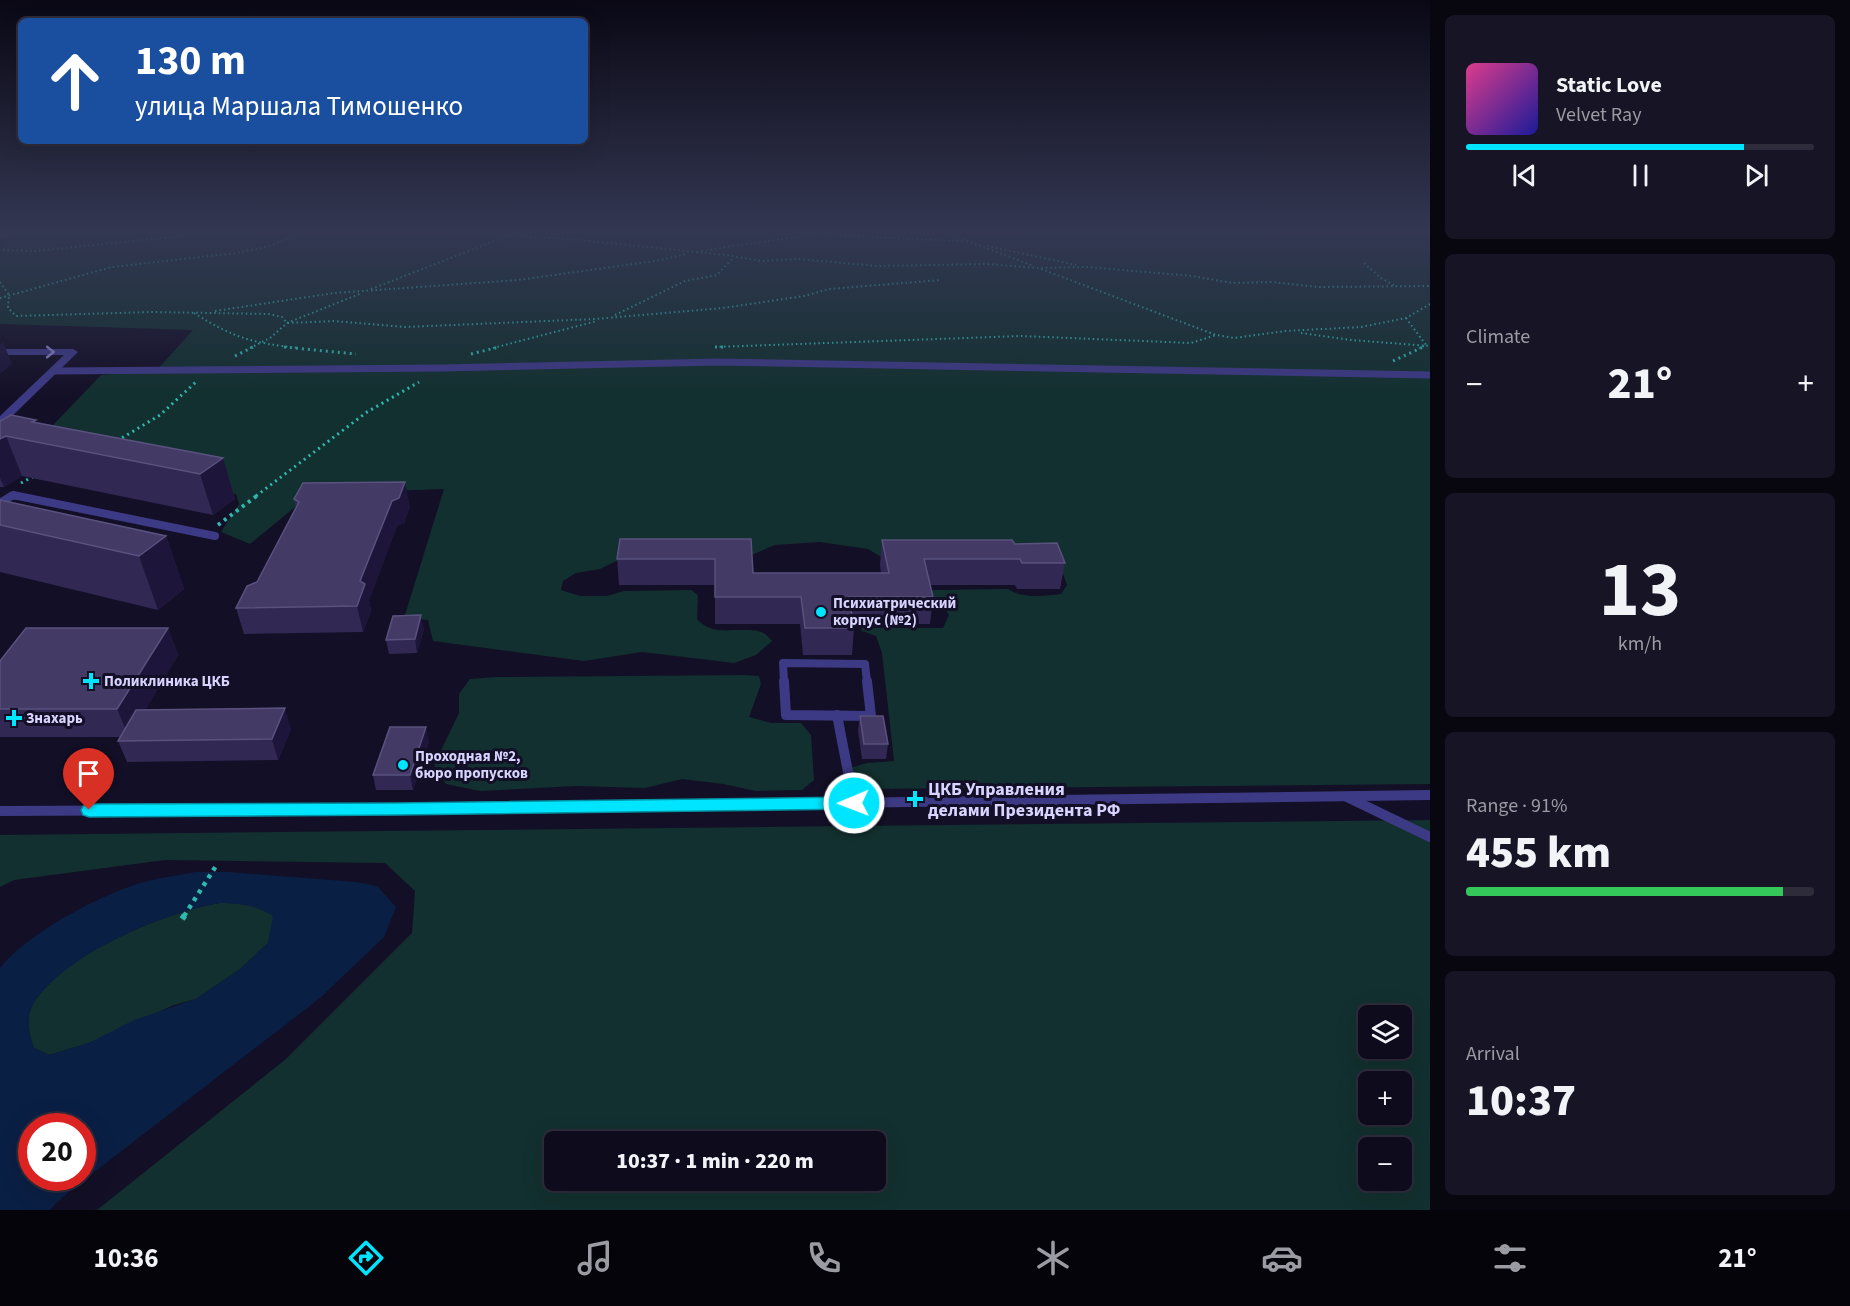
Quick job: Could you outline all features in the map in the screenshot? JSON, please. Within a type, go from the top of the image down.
[{"type":"street","points":[[0,352],[73,352],[0,422]]},
{"type":"lane","points":[[54,371],[442,368],[718,362],[1430,375]]},
{"type":"lane","points":[[0,503],[13,495]]},
{"type":"lane","points":[[0,496],[13,495],[215,536]]},
{"type":"lane","points":[[783,663],[865,664],[872,716],[837,715],[786,715],[783,663]]},
{"type":"lane","points":[[837,715],[854,803]]},
{"type":"lane","points":[[0,811],[397,809],[1430,795]]},
{"type":"lane","points":[[1344,796],[1430,837]]},
{"type":"path","points":[[3,286],[9,295],[8,308],[16,316],[269,314],[282,317],[286,322]]},
{"type":"path","points":[[0,298],[40,286]]},
{"type":"path","points":[[228,360],[270,338],[286,322],[379,286]]},
{"type":"path","points":[[194,313],[334,293],[429,286]]},
{"type":"path","points":[[490,354],[467,355],[610,318],[675,286]]},
{"type":"path","points":[[286,322],[334,321],[405,327],[610,318],[723,308],[804,296],[829,289],[861,286]]},
{"type":"path","points":[[1087,286],[1216,335],[1234,338],[1285,331],[1361,327],[1406,318],[1430,304]]},
{"type":"path","points":[[1313,286],[1414,286]]},
{"type":"path","points":[[194,313],[224,332],[258,344],[362,354]]},
{"type":"path","points":[[1406,318],[1428,345]]},
{"type":"path","points":[[1285,331],[1351,340],[1428,345]]},
{"type":"path","points":[[709,347],[1021,336],[1191,343],[1216,335]]},
{"type":"path","points":[[1368,374],[1428,345]]},
{"type":"path","points":[[205,534],[367,412],[442,368]]},
{"type":"path","points":[[113,442],[132,434],[179,401],[199,378]]},
{"type":"path","points":[[13,495],[15,487],[40,473]]},
{"type":"path","points":[[182,920],[216,866]]},
{"type":"green space","points":[[0,286],[1430,286],[1430,784],[867,789],[853,783],[850,768],[867,763],[894,761],[882,653],[876,636],[862,631],[861,628],[943,628],[949,615],[942,604],[929,594],[933,590],[1008,589],[1027,596],[1061,594],[1067,585],[1060,565],[891,563],[868,549],[820,542],[775,545],[742,559],[625,557],[600,569],[576,573],[563,581],[561,590],[580,596],[607,596],[624,591],[691,590],[698,595],[697,619],[704,625],[719,630],[753,630],[765,634],[772,641],[756,655],[734,663],[642,652],[584,661],[433,641],[428,620],[404,618],[444,489],[387,491],[300,503],[250,544],[221,532],[239,504],[236,494],[117,469],[33,446],[101,375],[156,371],[193,330],[0,324]]},
{"type":"green space","points":[[759,676],[761,684],[749,717],[771,723],[801,723],[811,735],[814,780],[802,790],[756,791],[682,779],[645,788],[576,786],[480,791],[446,784],[434,765],[459,713],[459,694],[470,679]]},
{"type":"green space","points":[[1430,820],[1430,1210],[97,1210],[286,1059],[412,933],[415,891],[385,863],[165,860],[14,880],[0,887],[0,835]]},
{"type":"green space","points":[[220,903],[248,905],[274,916],[268,943],[239,970],[196,999],[174,1005],[89,1043],[49,1055],[34,1048],[29,1026],[29,1015],[33,1004],[48,985],[68,968],[91,952],[144,926],[197,908]]},
{"type":"water","points":[[195,872],[229,872],[356,882],[377,886],[396,907],[384,937],[320,998],[96,1171],[96,1113],[18,1113],[18,1191],[70,1191],[49,1210],[0,1210],[0,968],[27,943],[63,918],[120,890],[158,879]],"holes":[[[220,903],[248,905],[273,916],[268,943],[239,970],[196,999],[134,1020],[89,1043],[49,1055],[34,1048],[29,1026],[29,1015],[33,1004],[48,985],[68,968],[92,952],[144,926],[197,908]]]},
{"type":"building","points":[[11,415],[36,420],[32,422],[223,458],[200,474],[6,436],[0,439],[0,421]]},
{"type":"building","points":[[405,482],[399,498],[392,501],[360,581],[365,584],[357,606],[236,608],[247,586],[257,582],[299,502],[294,499],[303,483]]},
{"type":"building","points":[[0,500],[166,536],[139,556],[0,525]]},
{"type":"building","points":[[620,539],[751,539],[753,573],[889,573],[882,540],[1012,540],[1015,544],[1057,543],[1065,563],[1022,563],[1020,559],[924,559],[933,597],[849,597],[854,628],[805,628],[801,597],[715,597],[715,559],[617,559]]},
{"type":"building","points":[[421,615],[415,639],[386,640],[393,616]]},
{"type":"building","points":[[26,628],[168,628],[117,709],[0,709],[0,661]]},
{"type":"building","points":[[285,708],[272,739],[118,741],[136,710]]},
{"type":"building","points":[[860,716],[883,716],[888,744],[864,744]]},
{"type":"building","points":[[390,727],[426,727],[410,775],[373,775]]},
{"type":"place","name":"Психиатрический корпус (№2)","points":[[821,612]]},
{"type":"place","name":"Поликлиника ЦКБ","points":[[91,681]]},
{"type":"place","name":"Знахарь","points":[[14,718]]},
{"type":"place","name":"Проходная №2, бюро пропусков","points":[[403,765]]},
{"type":"place","name":"ЦКБ Управления делами Президента РФ","points":[[915,799]]},
{"type":"route","points":[[89,810],[397,809],[854,803]]}]
